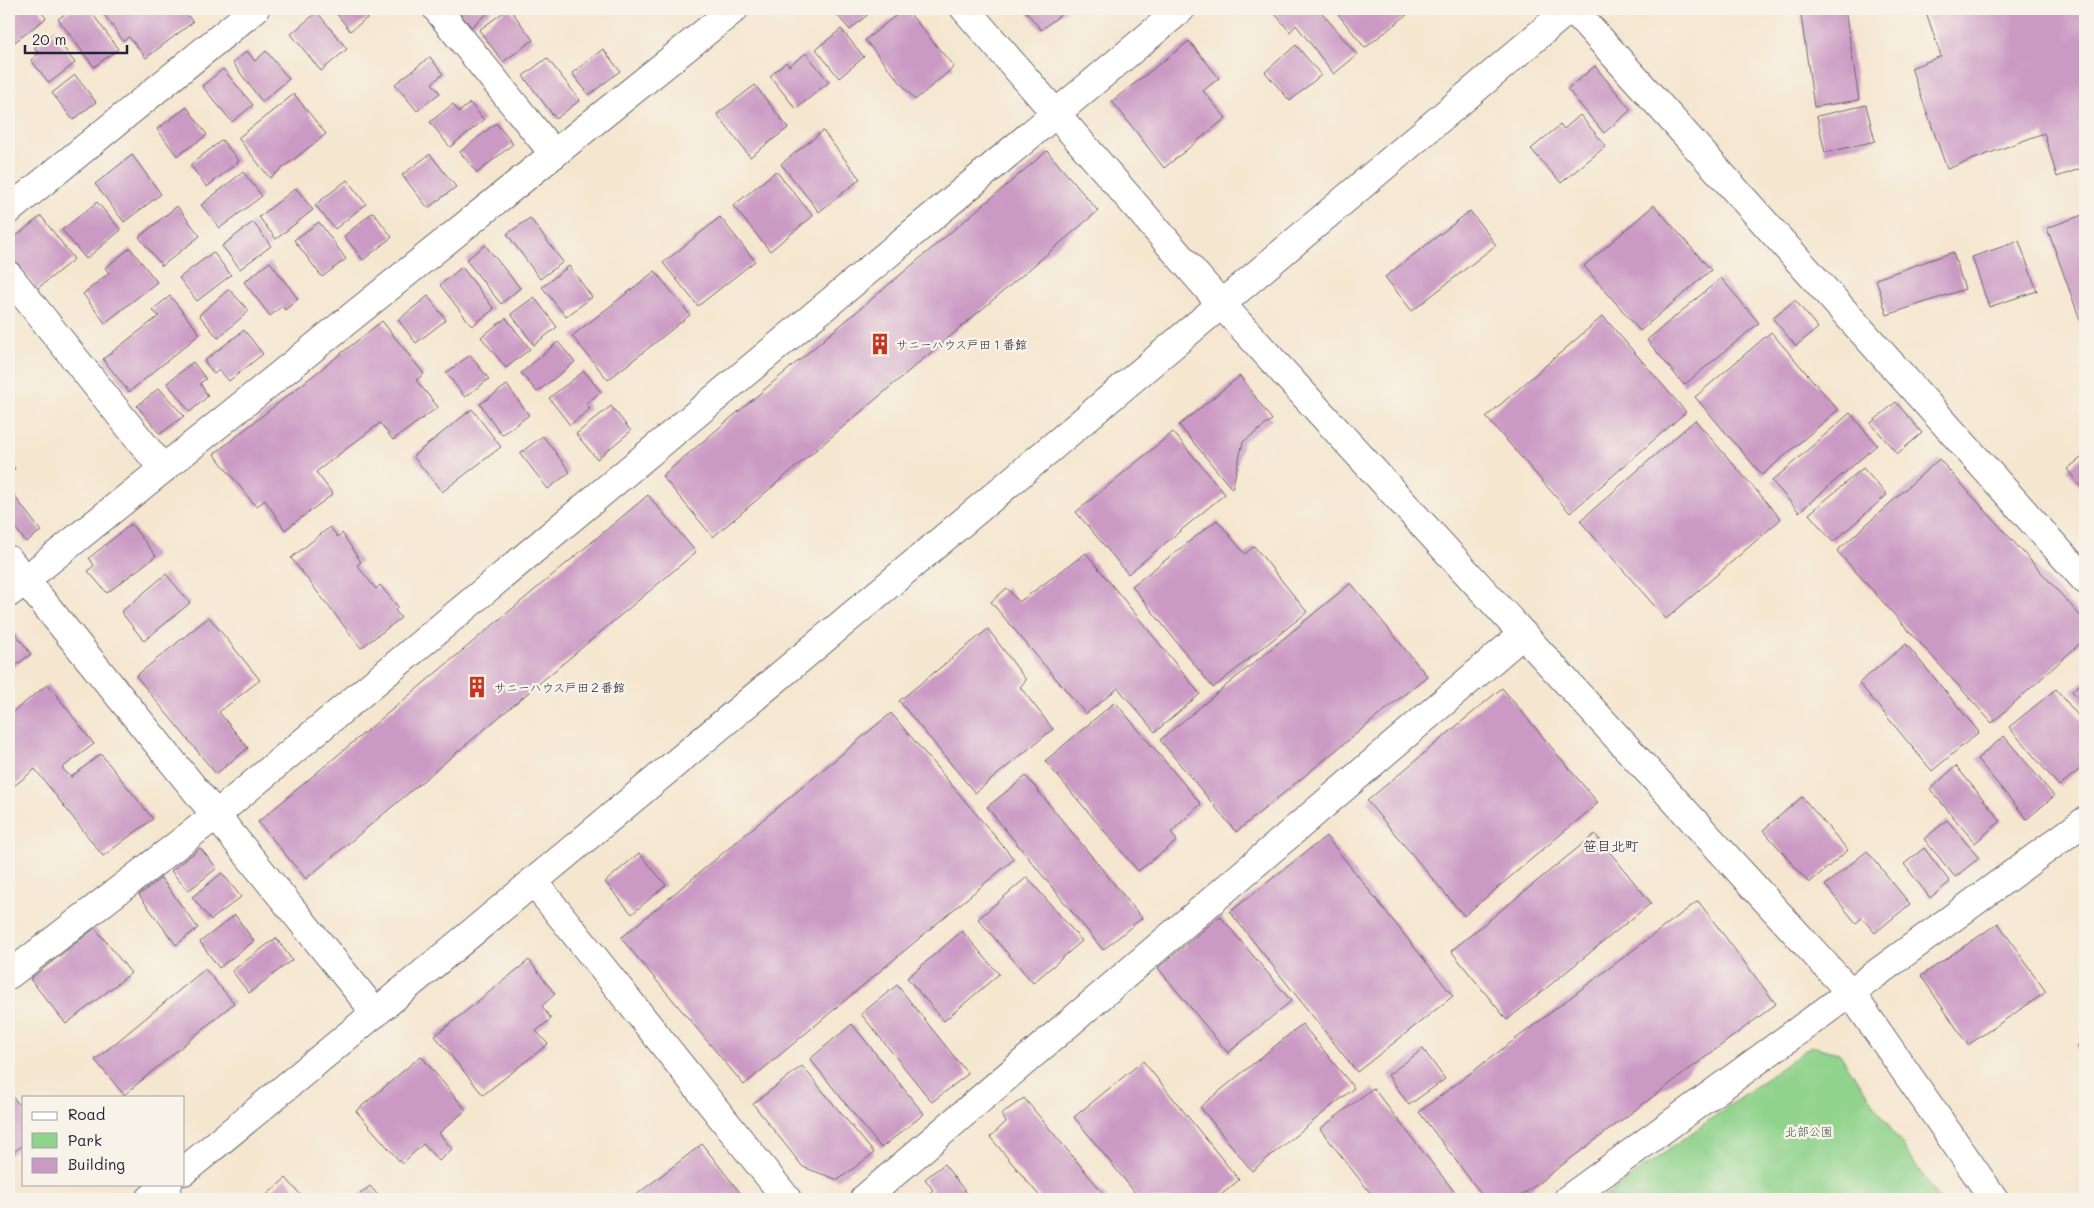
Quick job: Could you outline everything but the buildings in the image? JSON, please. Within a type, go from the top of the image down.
[{"type":"street","points":[[9,210],[254,9]]},
{"type":"street","points":[[437,9],[554,154]]},
{"type":"street","points":[[376,1013],[216,815],[14,577],[163,469],[734,9]]},
{"type":"street","points":[[965,9],[1222,305],[1850,992],[1994,1199]]},
{"type":"street","points":[[9,975],[216,815],[1181,9]]},
{"type":"street","points":[[185,1171],[534,882],[1222,305],[1569,9]]},
{"type":"street","points":[[1573,9],[2085,580]]},
{"type":"street","points":[[9,276],[163,469]]},
{"type":"street","points":[[864,1199],[1524,634]]},
{"type":"street","points":[[1568,1199],[2085,821]]},
{"type":"street","points":[[534,882],[787,1199]]},
{"type":"street","points":[[150,1199],[166,1186]]},
{"type":"green space","name":"北部公園","points":[[1811,1046],[1839,1053],[1939,1199],[1601,1199]]},
{"type":"place","name":"サニーハウス戸田１番館","points":[[880,344]]},
{"type":"place","name":"サニーハウス戸田２番館","points":[[477,687]]},
{"type":"district","name":"笹目北町","points":[[1611,845]]}]
